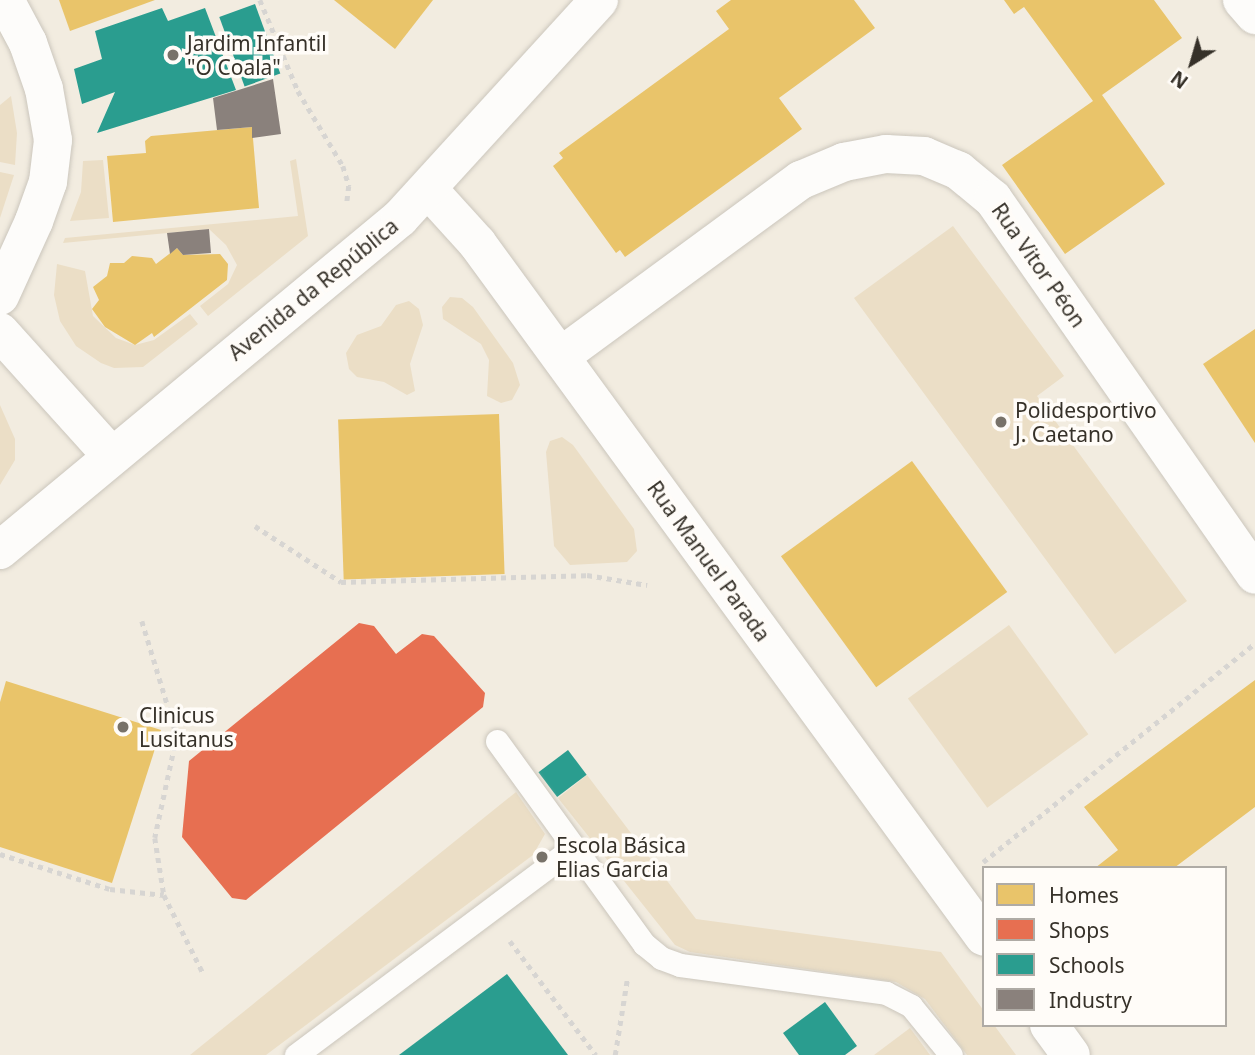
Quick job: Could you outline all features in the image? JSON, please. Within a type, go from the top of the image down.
[{"type":"street","points":[[0,296],[43,195],[53,140],[44,89],[29,43],[5,0]]},
{"type":"street","name":"Avenida da República","points":[[0,550],[110,454],[368,247],[429,190],[599,0]]},
{"type":"street","points":[[1242,0],[1255,15]]},
{"type":"street","name":"Rua Vitor Péon","points":[[561,356],[802,180],[844,162],[876,156],[924,156],[959,171],[993,199],[1255,575]]},
{"type":"street","name":"Rua Manuel Parada","points":[[429,190],[477,243],[561,356],[982,934]]},
{"type":"street","points":[[0,332],[110,454]]},
{"type":"street","points":[[1050,1027],[1071,1055]]},
{"type":"lane","points":[[497,741],[635,931],[661,958],[680,965],[899,998],[924,1020],[951,1055]]},
{"type":"lane","points":[[296,1055],[574,847]]},
{"type":"path","points":[[260,0],[298,91],[343,166],[349,186],[341,212]]},
{"type":"path","points":[[254,526],[341,582],[587,575],[647,585]]},
{"type":"path","points":[[142,621],[177,736],[155,838],[164,895],[203,973]]},
{"type":"path","points":[[949,890],[1255,642]]},
{"type":"path","points":[[0,854],[110,889],[164,895]]},
{"type":"path","points":[[488,911],[596,1055]]},
{"type":"path","points":[[615,1055],[635,931]]},
{"type":"shaded area","points":[[11,96],[17,133],[15,165],[0,162],[0,105]]},
{"type":"shaded area","points":[[296,159],[308,236],[208,316],[200,306],[228,284],[237,265],[226,245],[209,229],[63,243],[65,238],[298,216],[290,161]]},
{"type":"shaded area","points":[[103,160],[109,218],[70,221],[81,192],[83,161]]},
{"type":"shaded area","points":[[0,172],[14,175],[0,218]]},
{"type":"shaded area","name":"Polidesportivo J. Caetano","points":[[953,226],[1064,376],[1037,396],[1187,601],[1115,654],[854,298]]},
{"type":"shaded area","points":[[57,264],[85,271],[93,316],[116,338],[135,345],[154,340],[190,314],[198,324],[143,367],[114,368],[101,363],[76,346],[60,321],[54,295]]},
{"type":"shaded area","points":[[450,297],[462,298],[473,307],[513,363],[520,385],[512,400],[501,403],[487,396],[489,360],[481,344],[443,319],[442,307]]},
{"type":"shaded area","points":[[409,301],[419,309],[423,325],[410,364],[415,391],[407,395],[384,382],[357,377],[349,369],[346,353],[357,335],[381,326],[396,305]]},
{"type":"shaded area","points":[[0,405],[15,439],[15,460],[0,485]]},
{"type":"shaded area","points":[[562,437],[573,445],[634,529],[637,551],[627,562],[570,565],[554,546],[546,452],[550,441]]},
{"type":"shaded area","points":[[1009,625],[1088,734],[987,808],[908,698]]},
{"type":"shaded area","points":[[587,775],[696,919],[941,952],[982,1008],[982,1027],[995,1027],[1016,1055],[967,1055],[925,999],[896,982],[690,952],[675,945],[558,798]]},
{"type":"shaded area","points":[[516,792],[545,834],[533,855],[266,1055],[190,1055]]},
{"type":"shaded area","points":[[910,1028],[930,1055],[874,1055]]},
{"type":"building: Homes","points":[[59,0],[155,0],[70,31]]},
{"type":"building: Homes","points":[[334,0],[433,0],[395,49]]},
{"type":"building: Homes","points":[[731,0],[854,0],[875,28],[779,98],[802,129],[625,257],[620,250],[616,253],[553,166],[563,158],[559,153],[729,29],[716,11]]},
{"type":"building: Homes","points":[[1004,0],[1154,0],[1182,38],[1102,95],[1165,184],[1065,254],[1002,165],[1093,101],[1024,7],[1014,14]]},
{"type":"building: Homes","points":[[252,127],[259,208],[113,222],[107,156],[146,153],[145,141],[151,136]]},
{"type":"building: Homes","points":[[177,248],[183,255],[220,254],[228,264],[227,280],[154,337],[152,333],[135,345],[105,327],[92,309],[99,300],[93,287],[107,276],[110,263],[124,263],[132,256],[152,258],[156,264]]},
{"type":"building: Homes","points":[[1255,329],[1255,443],[1203,364]]},
{"type":"building: Homes","points":[[499,414],[505,574],[344,580],[338,420]]},
{"type":"building: Homes","points":[[912,461],[1007,592],[876,687],[781,556]]},
{"type":"building: Homes","points":[[1255,680],[1255,807],[1177,866],[1098,866],[1118,850],[1084,807]]},
{"type":"building: Homes","points":[[6,681],[161,730],[112,883],[0,847],[0,702]]},
{"type":"building: Shops","points":[[359,623],[374,626],[396,654],[422,634],[434,636],[485,693],[483,707],[246,900],[232,898],[182,837],[189,761]]},
{"type":"building: Schools","points":[[255,4],[280,74],[245,87],[219,17]]},
{"type":"building: Schools","name":"Jardim Infantil \"O Coala\"","points":[[162,8],[168,21],[205,8],[236,90],[97,133],[115,92],[82,104],[74,69],[102,59],[95,31]]},
{"type":"building: Schools","points":[[568,750],[587,775],[557,797],[538,772]]},
{"type":"building: Schools","points":[[507,974],[568,1055],[399,1055]]},
{"type":"building: Schools","points":[[825,1002],[857,1046],[845,1055],[799,1055],[783,1033]]},
{"type":"building: Industry","points":[[273,79],[281,134],[252,138],[252,127],[217,130],[213,98]]},
{"type":"building: Industry","points":[[209,229],[211,253],[183,255],[177,248],[170,254],[167,233]]},
{"type":"place","name":"Jardim Infantil \"O Coala\"","points":[[173,55]]},
{"type":"place","name":"Polidesportivo J. Caetano","points":[[1001,422]]},
{"type":"place","name":"Clinicus Lusitanus","points":[[123,727]]},
{"type":"place","name":"Escola Básica Elias Garcia","points":[[542,857]]}]
